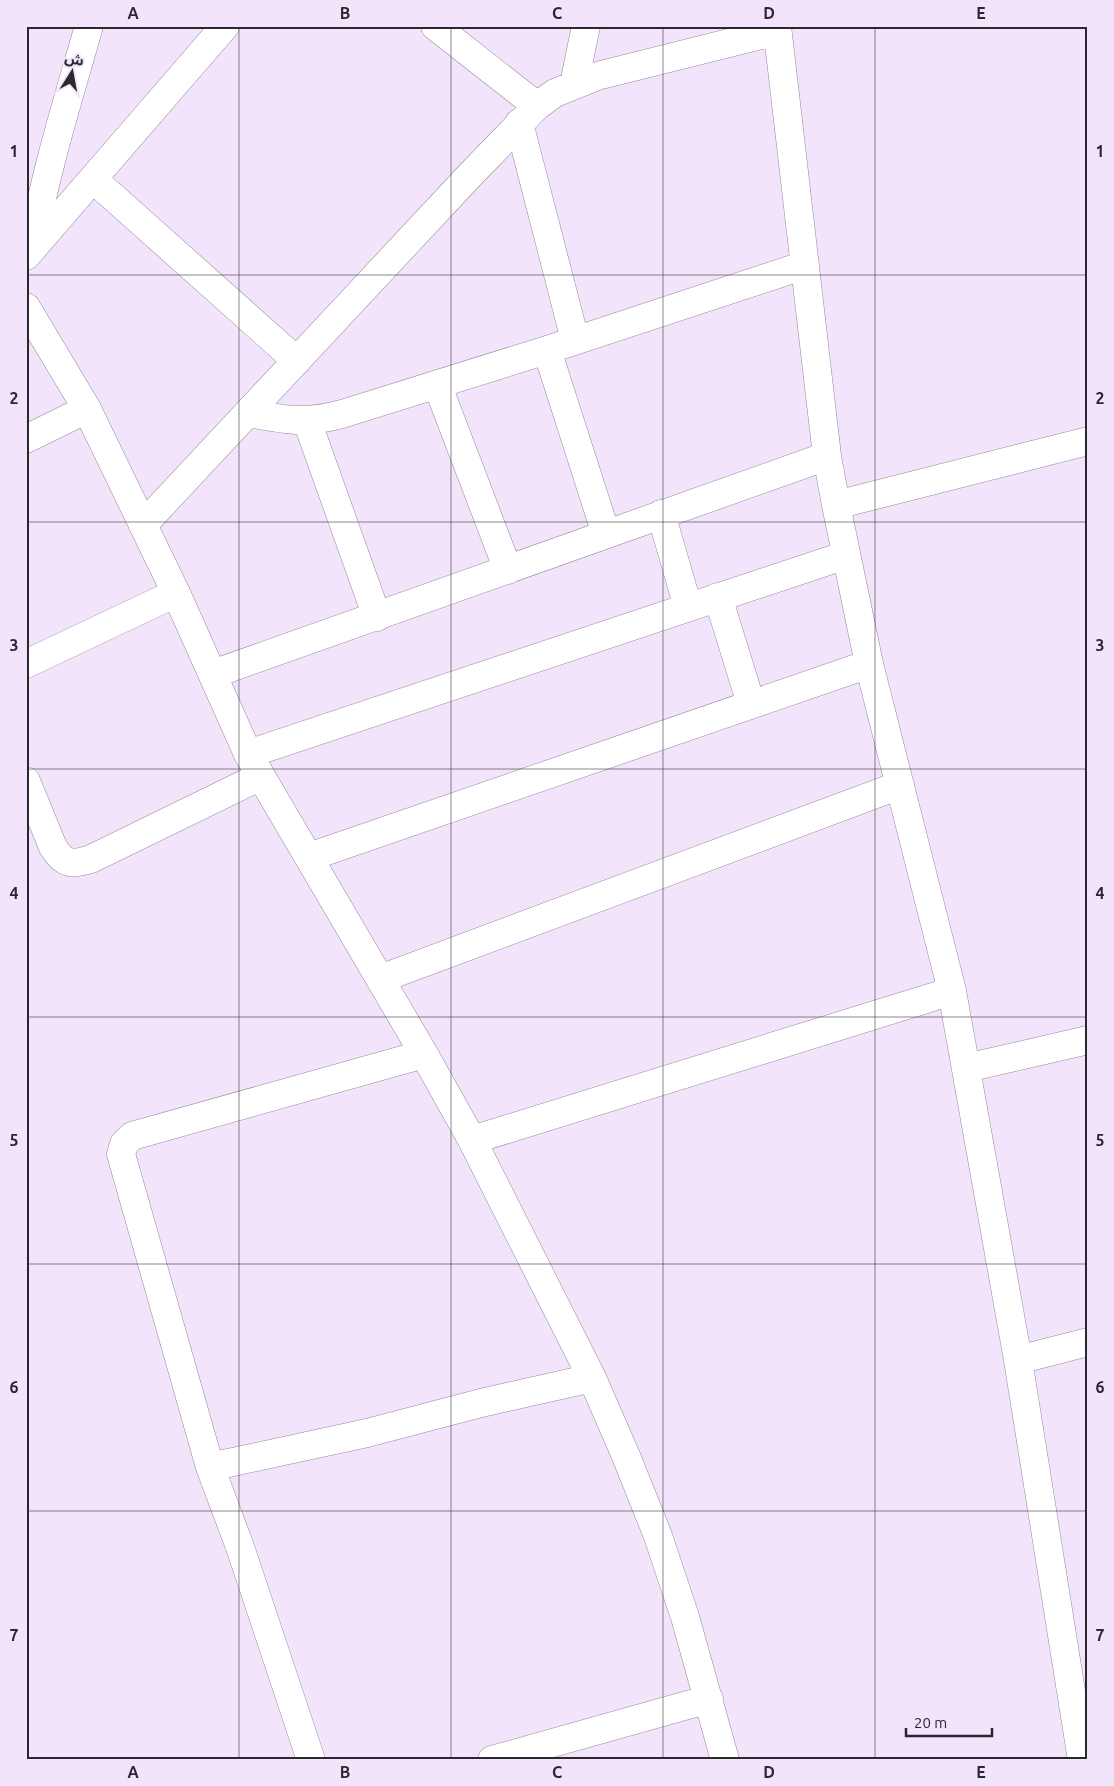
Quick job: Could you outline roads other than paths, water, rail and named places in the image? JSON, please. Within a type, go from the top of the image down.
[{"type":"street","points":[[29,253],[54,148],[89,26]]},
{"type":"street","points":[[436,26],[528,114],[575,340]]},
{"type":"street","points":[[574,84],[586,26]]},
{"type":"street","points":[[143,525],[528,114],[555,93],[597,76],[777,29],[828,456],[836,505],[869,664],[952,991],[1018,1360],[1082,1760]]},
{"type":"street","points":[[29,253],[219,30]]},
{"type":"street","points":[[93,179],[297,361]]},
{"type":"street","points":[[248,413],[287,421],[323,419],[342,414],[547,350],[805,265]]},
{"type":"street","points":[[26,307],[87,410],[176,593],[254,765],[424,1054],[472,1140],[592,1378],[658,1536],[685,1617],[725,1760]]},
{"type":"street","points":[[547,350],[606,534]]},
{"type":"street","points":[[437,384],[508,570]]},
{"type":"street","points":[[26,439],[87,410]]},
{"type":"street","points":[[307,421],[377,617]]},
{"type":"street","points":[[836,505],[1088,441]]},
{"type":"street","points":[[213,674],[828,456]]},
{"type":"street","points":[[661,514],[688,607]]},
{"type":"street","points":[[26,781],[59,858],[67,863],[91,860],[254,765],[688,607],[846,555]]},
{"type":"street","points":[[26,664],[176,593]]},
{"type":"street","points":[[718,598],[751,704]]},
{"type":"street","points":[[309,857],[869,664]]},
{"type":"street","points":[[380,979],[900,785]]},
{"type":"street","points":[[472,1140],[952,991]]},
{"type":"street","points":[[966,1068],[1088,1040]]},
{"type":"street","points":[[311,1760],[240,1547],[210,1467],[121,1154],[124,1144],[132,1136],[424,1054]]},
{"type":"street","points":[[1018,1360],[1088,1342]]},
{"type":"street","points":[[210,1467],[368,1433],[481,1403],[592,1378]]},
{"type":"street","points":[[492,1760],[709,1699]]}]
